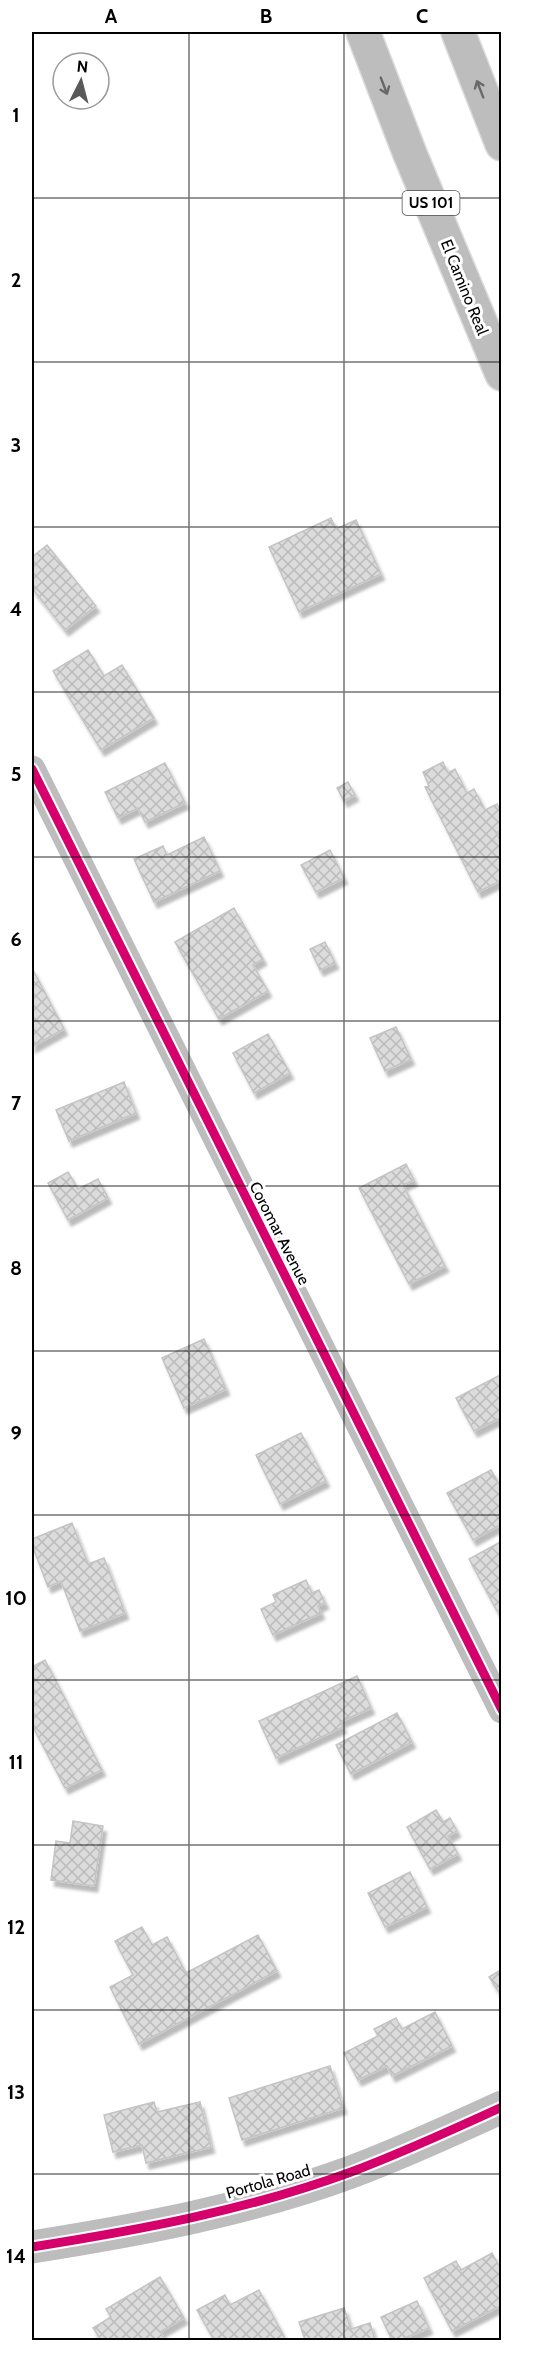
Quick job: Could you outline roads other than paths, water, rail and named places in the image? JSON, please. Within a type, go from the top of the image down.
[{"type":"main road","name":"El Camino Real","points":[[363,32],[410,154],[501,374]]},
{"type":"main road","points":[[458,32],[501,144]]},
{"type":"main road","name":"Portola Road","points":[[32,2247],[144,2229],[248,2204],[349,2173],[448,2133],[501,2107]]},
{"type":"street","name":"Coromar Avenue","points":[[32,769],[501,1710]]}]
